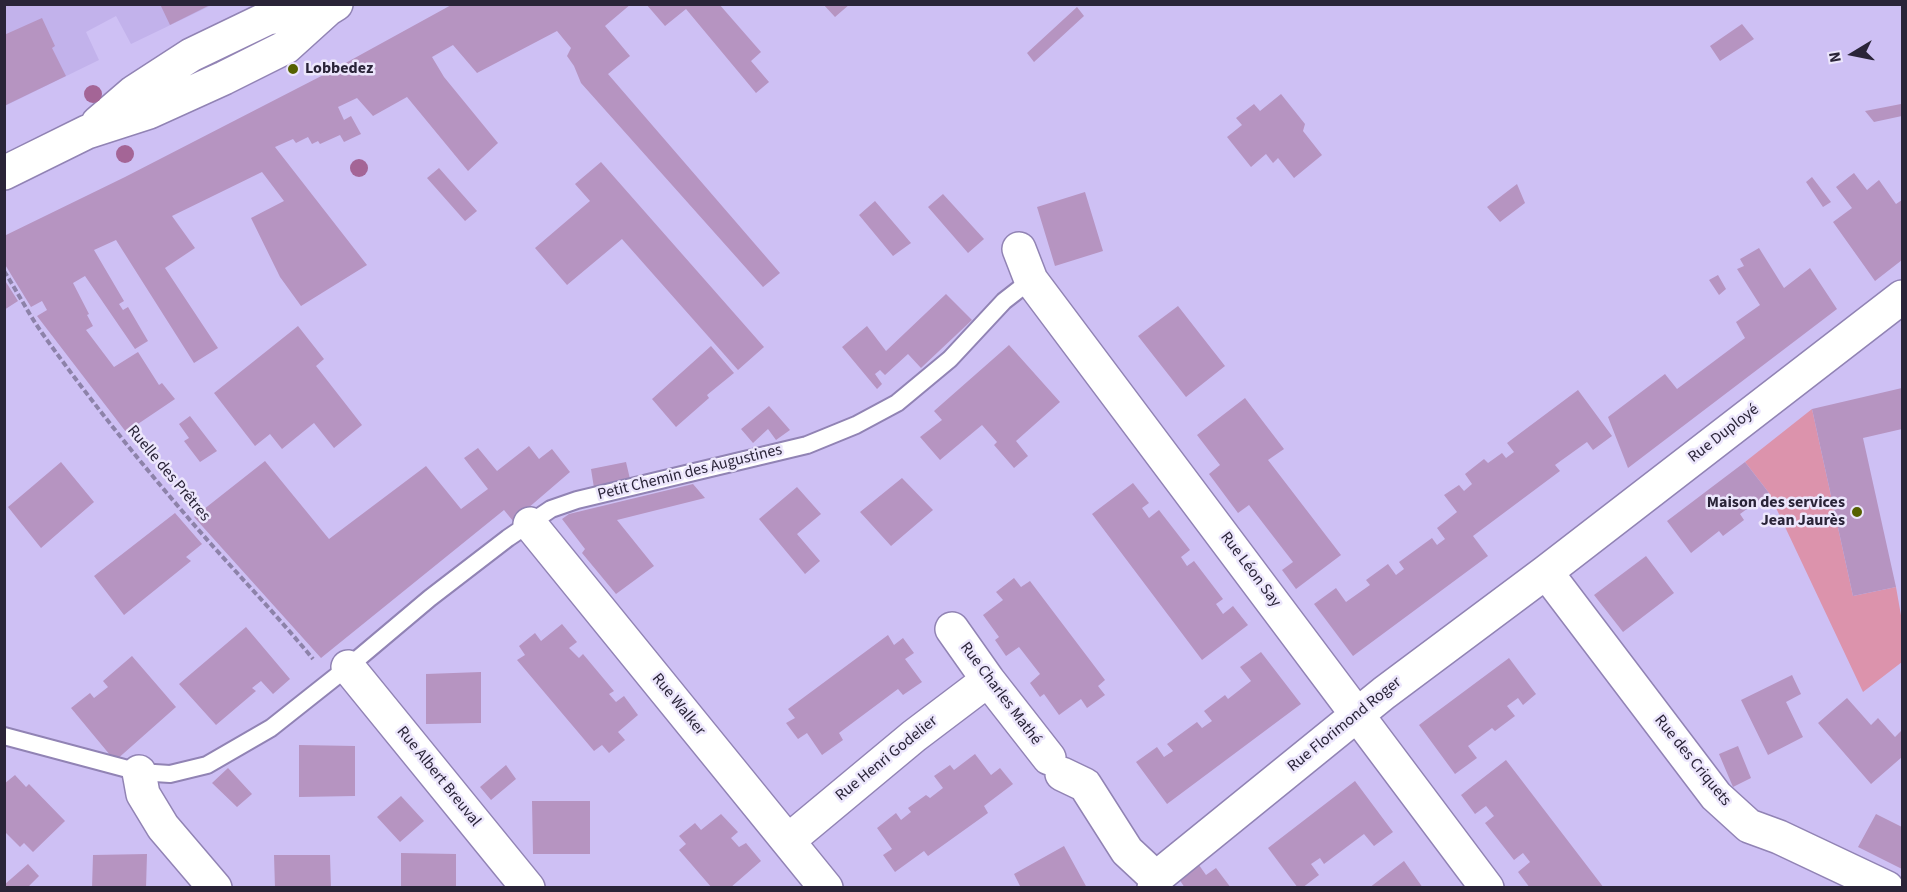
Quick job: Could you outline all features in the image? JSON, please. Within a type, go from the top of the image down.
[{"type":"street","points":[[4,173],[87,132],[149,112],[286,47],[332,7]]},
{"type":"street","name":"Rue Léon Say","points":[[1019,249],[1031,280],[1487,888]]},
{"type":"street","name":"Rue Duployé","points":[[1546,572],[1902,297]]},
{"type":"street","name":"Rue Walker","points":[[530,524],[826,888]]},
{"type":"street","name":"Rue Florimond Roger","points":[[1155,883],[1357,714],[1546,572]]},
{"type":"street","name":"Rue des Criquets","points":[[1546,572],[1716,796],[1749,826],[1779,837],[1887,888]]},
{"type":"street","name":"Rue Charles Mathé","points":[[952,629],[988,681],[1056,766],[1085,785],[1127,851],[1155,883]]},
{"type":"street","name":"Rue Albert Breuval","points":[[338,674],[528,888]]},
{"type":"street","name":"Rue Henri Godelier","points":[[789,840],[914,736],[988,681]]},
{"type":"street","points":[[140,772],[143,794],[163,827],[215,888]]},
{"type":"lane","name":"Petit Chemin des Augustines","points":[[4,736],[140,772],[170,774],[207,765],[271,728],[439,591],[508,538],[551,509],[577,500],[807,445],[856,425],[897,403],[950,359],[1004,301],[1031,280]]},
{"type":"path","name":"Ruelle des Prêtres","points":[[4,271],[41,331],[89,397],[156,480],[286,626],[338,674]]},
{"type":"shaded area","points":[[5,5],[212,5],[131,44],[116,16],[86,32],[99,60],[5,106]]},
{"type":"shaded area","points":[[1812,409],[1853,596],[1896,587],[1902,621],[1902,662],[1863,692],[1769,493],[1745,462]]},
{"type":"building","points":[[160,4],[212,4],[170,25]]},
{"type":"building","points":[[453,4],[631,4],[605,26],[630,56],[608,74],[780,273],[763,287],[581,83],[567,56],[571,48],[557,31],[477,73],[453,45],[432,57],[444,77],[498,143],[468,171],[407,97],[373,116],[357,98],[338,107],[344,120],[351,116],[361,134],[344,142],[340,135],[320,144],[318,141],[312,144],[308,137],[296,143],[293,139],[275,147],[367,265],[301,306],[280,277],[251,218],[284,201],[262,172],[172,216],[195,248],[165,268],[218,348],[194,363],[116,240],[94,250],[124,301],[119,304],[123,310],[128,307],[148,341],[135,349],[85,276],[73,283],[93,326],[86,330],[114,367],[138,352],[159,385],[162,383],[175,399],[126,432],[37,316],[47,310],[42,301],[31,307],[4,263],[4,236],[125,177],[331,71]]},
{"type":"building","points":[[646,4],[719,4],[761,52],[751,61],[769,82],[756,93],[686,9],[665,26]]},
{"type":"building","points":[[823,4],[850,4],[835,17]]},
{"type":"building","points":[[1077,7],[1084,16],[1034,62],[1027,53]]},
{"type":"building","points":[[42,18],[55,46],[52,48],[66,76],[4,106],[4,35]]},
{"type":"building","points":[[1742,24],[1754,39],[1720,61],[1710,46]]},
{"type":"building","points":[[1281,94],[1305,124],[1303,131],[1322,155],[1294,178],[1278,158],[1273,163],[1266,154],[1251,167],[1227,137],[1242,125],[1236,118],[1254,104],[1260,111]]},
{"type":"building","points":[[1901,104],[1902,116],[1874,122],[1865,111]]},
{"type":"building","points":[[601,162],[764,347],[738,370],[622,239],[567,285],[535,248],[590,201],[575,184]]},
{"type":"building","points":[[439,168],[477,211],[465,221],[427,178]]},
{"type":"building","points":[[1854,173],[1867,190],[1879,180],[1896,204],[1902,200],[1902,260],[1875,281],[1833,222],[1852,208],[1836,187]]},
{"type":"building","points":[[1812,177],[1831,202],[1823,207],[1806,182]]},
{"type":"building","points":[[1517,184],[1525,203],[1500,222],[1487,207]]},
{"type":"building","points":[[1085,192],[1103,251],[1055,266],[1037,207]]},
{"type":"building","points":[[943,194],[984,239],[968,253],[928,207]]},
{"type":"building","points":[[875,201],[911,243],[893,256],[859,215]]},
{"type":"building","points":[[1759,248],[1784,288],[1810,268],[1837,309],[1628,468],[1608,417],[1665,374],[1677,389],[1745,338],[1736,322],[1760,305],[1737,269],[1744,266],[1740,259]]},
{"type":"building","points":[[1718,275],[1726,289],[1719,295],[1709,280]]},
{"type":"building","points":[[4,279],[18,301],[4,310]]},
{"type":"building","points":[[946,294],[972,320],[921,368],[908,354],[885,375],[880,370],[875,374],[882,384],[877,389],[842,347],[867,326],[886,351]]},
{"type":"building","points":[[1178,306],[1225,366],[1186,397],[1138,336]]},
{"type":"building","points":[[298,326],[324,359],[316,366],[362,425],[334,448],[314,423],[282,449],[270,434],[255,446],[214,393]]},
{"type":"building","points":[[1009,345],[1060,402],[1016,441],[1028,456],[1014,468],[994,445],[997,442],[982,425],[940,460],[920,437],[942,420],[934,411]]},
{"type":"building","points":[[711,346],[734,373],[707,395],[709,398],[676,427],[652,399]]},
{"type":"building","name":"Maison des services Jean Jaurès","points":[[1902,388],[1902,429],[1863,438],[1896,587],[1853,596],[1812,409]]},
{"type":"building","points":[[1578,390],[1612,436],[1593,450],[1587,442],[1555,465],[1560,471],[1473,536],[1488,556],[1353,656],[1314,604],[1336,588],[1346,602],[1370,585],[1366,580],[1388,564],[1396,575],[1404,569],[1399,562],[1432,538],[1437,545],[1445,539],[1437,528],[1457,512],[1444,495],[1459,485],[1464,491],[1472,484],[1465,474],[1484,459],[1488,463],[1502,453],[1506,458],[1514,452],[1507,443]]},
{"type":"building","points":[[1245,398],[1284,449],[1268,460],[1341,555],[1296,589],[1282,570],[1293,562],[1249,505],[1238,513],[1209,474],[1220,465],[1197,435]]},
{"type":"building","points":[[769,406],[790,430],[776,440],[768,429],[753,443],[741,429]]},
{"type":"building","points":[[190,416],[217,451],[200,462],[184,441],[189,438],[179,424]]},
{"type":"building","points":[[529,446],[539,459],[552,449],[570,472],[513,521],[504,510],[321,658],[194,517],[265,461],[329,539],[426,466],[461,509],[488,489],[464,458],[478,448],[497,471]]},
{"type":"building","points":[[61,462],[94,502],[41,548],[8,507]]},
{"type":"building","points":[[626,462],[630,479],[594,488],[591,469]]},
{"type":"building","points":[[1745,462],[1769,493],[1740,514],[1744,520],[1723,536],[1719,531],[1691,553],[1667,521]]},
{"type":"building","points":[[902,478],[933,510],[891,546],[860,512]]},
{"type":"building","points":[[1133,483],[1149,503],[1142,508],[1149,518],[1159,510],[1190,550],[1181,557],[1187,566],[1194,561],[1223,599],[1216,604],[1223,614],[1233,606],[1248,625],[1202,660],[1092,514]]},
{"type":"building","points":[[693,484],[705,498],[617,520],[654,566],[616,594],[582,553],[585,549],[562,519],[569,514]]},
{"type":"building","points":[[797,487],[821,514],[797,534],[820,561],[805,574],[759,519]]},
{"type":"building","points":[[175,513],[202,544],[186,557],[191,561],[124,615],[94,576]]},
{"type":"building","points":[[1646,556],[1674,593],[1623,632],[1594,595]]},
{"type":"building","points":[[1014,578],[1021,587],[1030,581],[1105,680],[1098,686],[1105,695],[1087,708],[1081,699],[1059,715],[1044,694],[1040,697],[1030,683],[1040,674],[1019,647],[1006,656],[995,640],[999,637],[983,615],[1003,600],[996,592]]},
{"type":"building","points":[[562,624],[577,642],[569,648],[579,658],[583,654],[614,691],[609,694],[616,702],[624,696],[638,715],[618,732],[625,740],[609,753],[602,745],[594,751],[517,660],[525,655],[519,646],[535,633],[541,641]]},
{"type":"building","points":[[246,627],[290,679],[273,694],[261,681],[252,688],[256,691],[216,725],[179,684]]},
{"type":"building","points":[[888,635],[894,645],[903,638],[914,653],[905,659],[922,682],[903,695],[898,689],[839,733],[843,740],[822,755],[807,733],[798,739],[786,723],[795,718],[788,709]]},
{"type":"building","points":[[1261,652],[1301,704],[1167,804],[1136,762],[1157,747],[1164,757],[1173,751],[1167,744],[1197,722],[1202,728],[1212,721],[1204,711],[1225,695],[1228,699],[1251,681],[1240,667]]},
{"type":"building","points":[[132,656],[176,707],[115,761],[71,708],[90,693],[94,698],[108,687],[103,681]]},
{"type":"building","points":[[1509,658],[1536,694],[1523,705],[1518,698],[1507,706],[1515,716],[1495,731],[1492,728],[1468,746],[1477,758],[1455,774],[1419,725]]},
{"type":"building","points":[[481,672],[481,723],[426,724],[426,674]]},
{"type":"building","points":[[1792,675],[1801,694],[1786,702],[1803,737],[1768,755],[1741,700]]},
{"type":"building","points":[[1847,698],[1871,725],[1878,718],[1895,737],[1901,731],[1902,733],[1902,757],[1871,784],[1818,723]]},
{"type":"building","points":[[299,745],[355,746],[355,796],[299,797]]},
{"type":"building","points":[[1738,746],[1751,778],[1733,787],[1719,754]]},
{"type":"building","points":[[975,754],[991,775],[1000,768],[1013,784],[984,806],[988,813],[928,856],[924,851],[895,872],[883,855],[892,849],[877,828],[896,813],[901,820],[911,812],[908,808],[926,795],[930,798],[943,788],[934,776],[950,765],[954,770]]},
{"type":"building","points":[[1506,760],[1604,888],[1530,888],[1518,872],[1530,862],[1523,853],[1514,860],[1485,823],[1494,816],[1486,806],[1475,814],[1461,795]]},
{"type":"building","points":[[506,765],[516,779],[491,800],[480,787]]},
{"type":"building","points":[[228,768],[252,794],[237,807],[212,783]]},
{"type":"building","points":[[15,775],[26,787],[29,784],[65,821],[33,852],[24,843],[20,847],[4,831],[4,784]]},
{"type":"building","points":[[1355,781],[1393,832],[1374,846],[1364,834],[1324,864],[1320,858],[1311,864],[1319,875],[1302,888],[1298,888],[1268,848]]},
{"type":"building","points":[[401,796],[424,821],[400,842],[377,817]]},
{"type":"building","points":[[532,801],[590,801],[590,854],[533,854]]},
{"type":"building","points":[[721,814],[738,832],[731,838],[739,847],[746,843],[761,861],[730,888],[712,888],[679,850],[686,844],[679,836],[695,823],[701,830]]},
{"type":"building","points":[[1876,814],[1902,827],[1902,869],[1858,847]]},
{"type":"building","points":[[1064,846],[1087,888],[1021,888],[1014,874]]},
{"type":"building","points":[[401,853],[456,854],[456,888],[401,888]]},
{"type":"building","points":[[147,854],[146,888],[92,888],[93,855]]},
{"type":"building","points":[[274,855],[330,855],[331,888],[275,888]]},
{"type":"building","points":[[1404,861],[1423,888],[1369,888]]},
{"type":"building","points":[[28,864],[39,876],[27,888],[4,888],[4,885]]},
{"type":"building","points":[[1199,865],[1206,875],[1216,868],[1231,888],[1185,888],[1179,879]]},
{"type":"place","name":"Lobbedez","points":[[293,69]]},
{"type":"place","name":"Maison des services Jean Jaurès","points":[[1857,512]]}]
